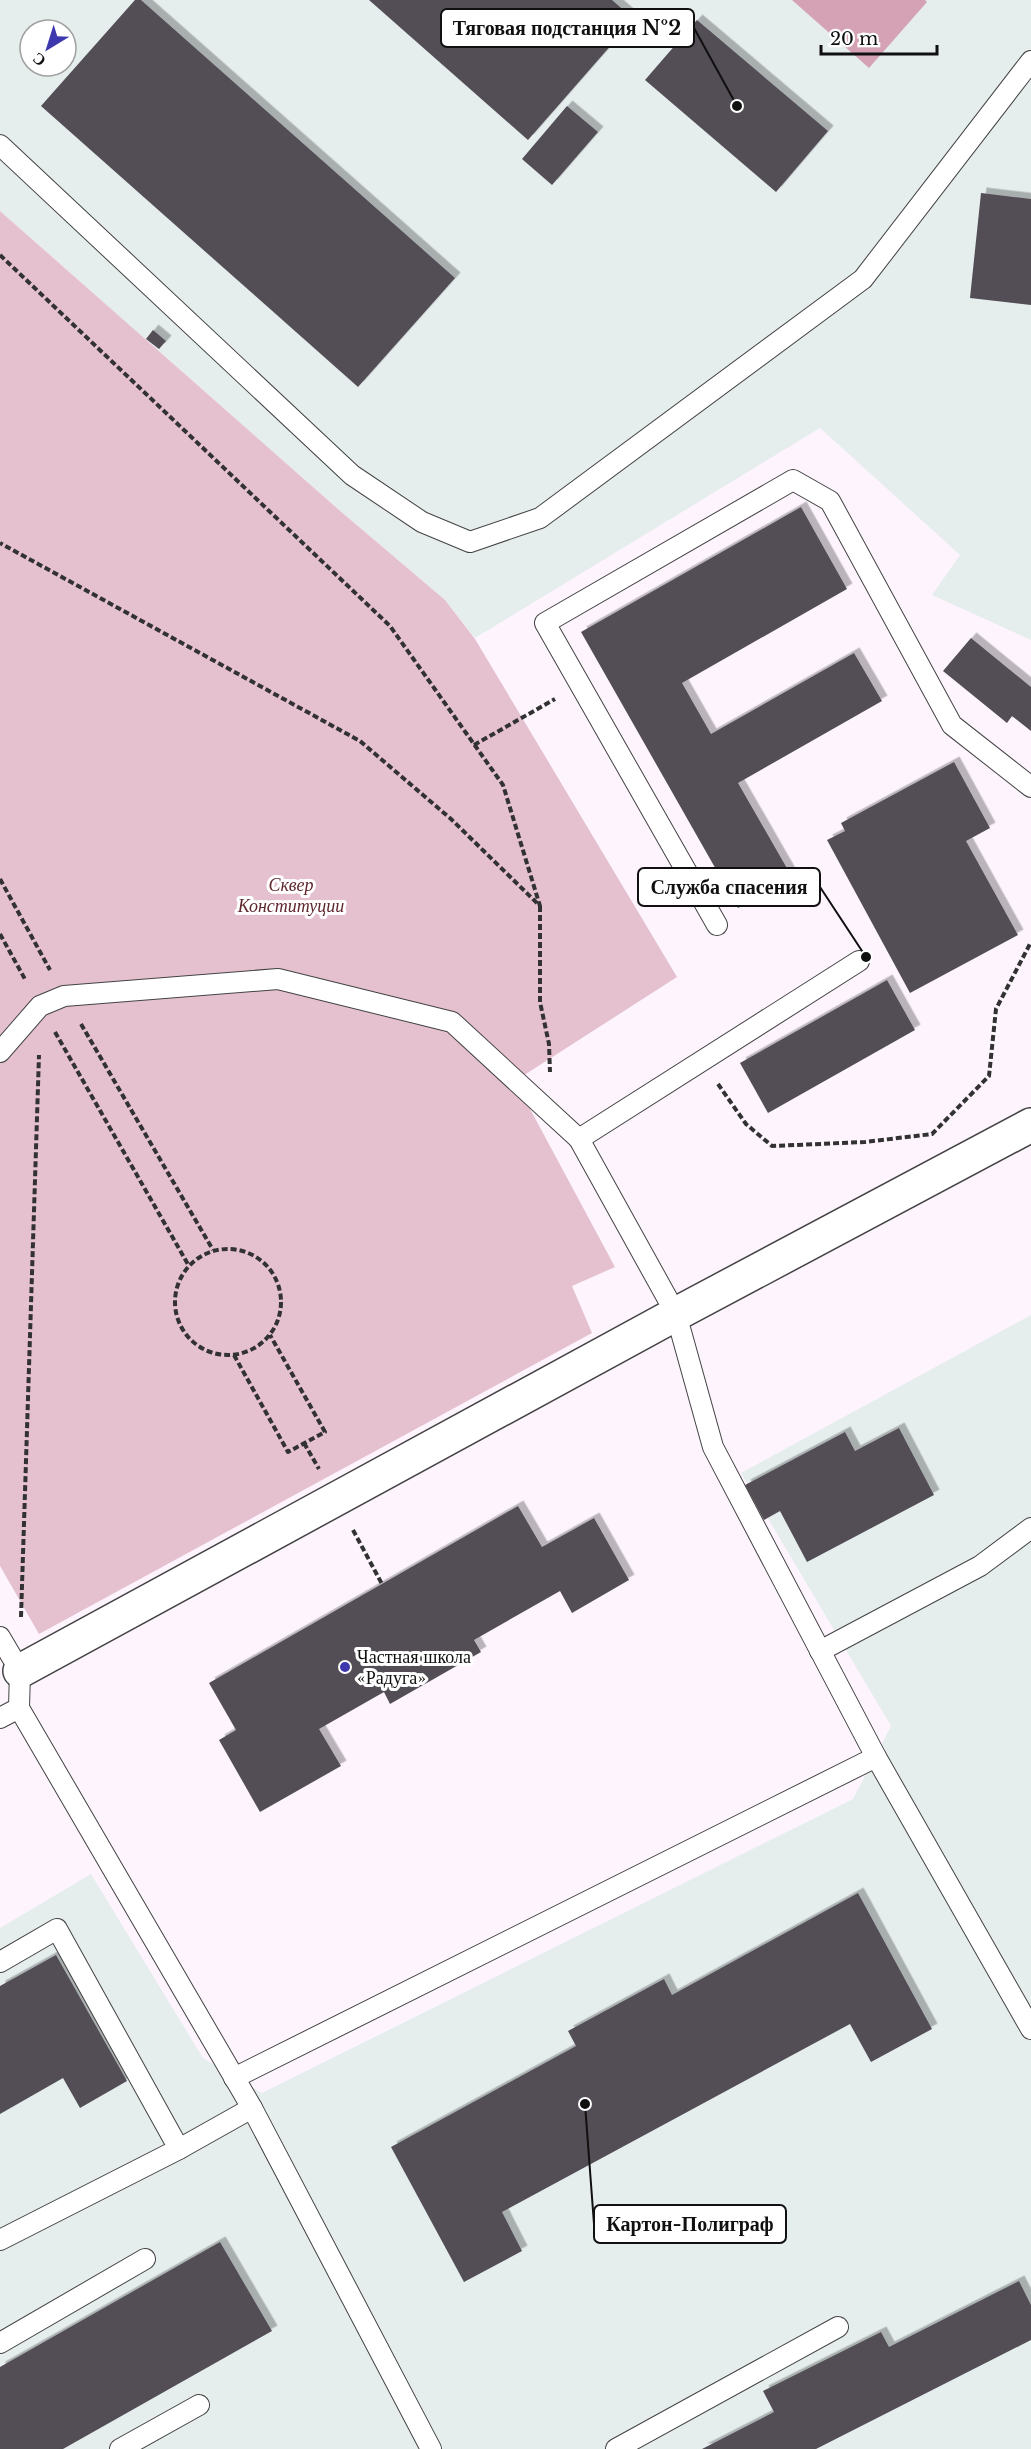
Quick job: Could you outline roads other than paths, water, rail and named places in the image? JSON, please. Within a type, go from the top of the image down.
[{"type":"street","points":[[20,1671],[676,1314],[1031,1125]]},
{"type":"lane","points":[[0,145],[352,475],[422,522],[470,542],[540,518],[863,279],[1031,61]]},
{"type":"lane","points":[[717,925],[545,622],[793,480],[830,501],[952,725],[1031,787]]},
{"type":"lane","points":[[579,1139],[859,961]]},
{"type":"lane","points":[[0,1052],[40,1006],[64,996],[278,979],[452,1022],[579,1139],[676,1314],[713,1447],[876,1757],[1031,2029]]},
{"type":"lane","points":[[820,1651],[980,1566],[1031,1528]]},
{"type":"lane","points":[[0,1637],[20,1671],[19,1708],[252,2108],[431,2449]]},
{"type":"lane","points":[[0,1718],[19,1708]]},
{"type":"lane","points":[[234,2078],[876,1757]]},
{"type":"lane","points":[[0,1962],[57,1929],[179,2149]]},
{"type":"lane","points":[[0,2241],[179,2149],[252,2108]]},
{"type":"lane","points":[[0,2343],[145,2259]]},
{"type":"lane","points":[[616,2449],[838,2326]]},
{"type":"lane","points":[[120,2449],[199,2405]]},
{"type":"place","name":"Тяговая подстанция №2","points":[[737,106]]},
{"type":"place","name":"Служба спасения","points":[[866,957]]},
{"type":"place","name":"Частная школа «Радуга»","points":[[345,1667]]},
{"type":"place","name":"Картон-Полиграф","points":[[585,2104]]},
{"type":"park label","name":"Сквер Конституции","points":[[291,895]]}]
